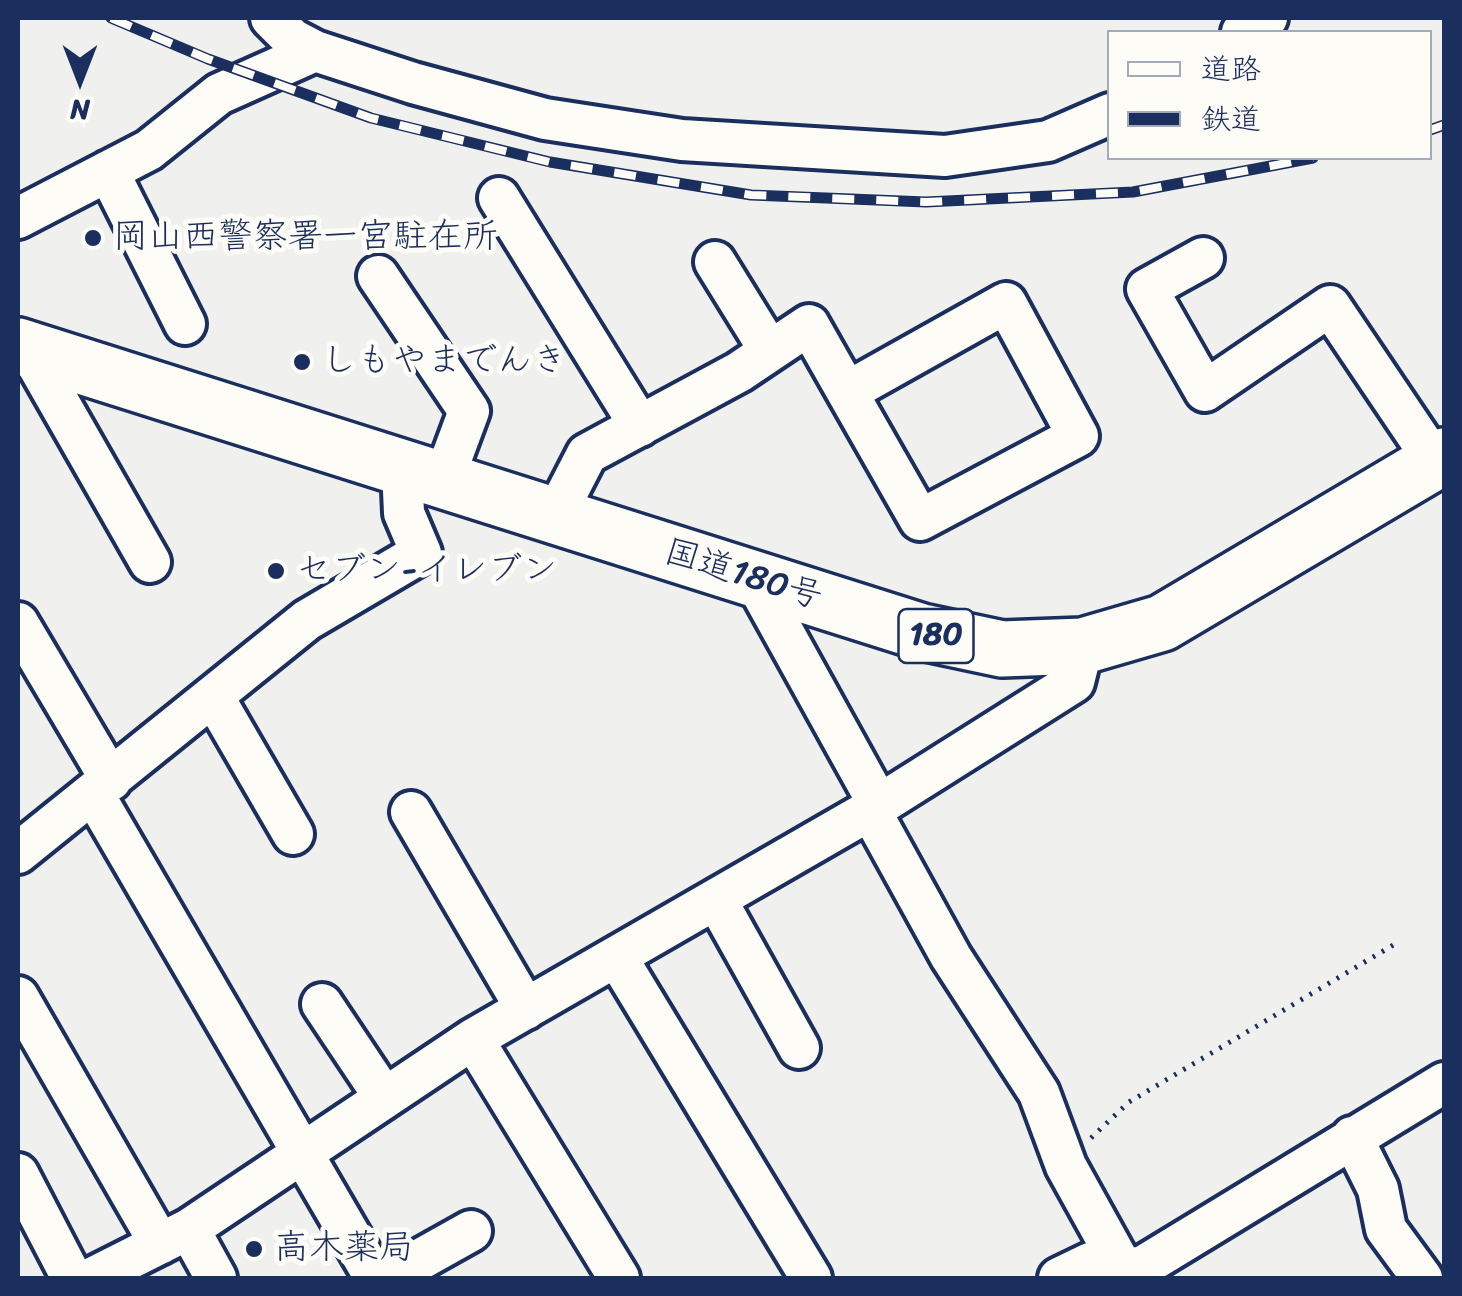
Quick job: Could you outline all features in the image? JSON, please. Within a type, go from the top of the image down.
[{"type":"highway","name":"国道180号","points":[[23,348],[754,579],[965,643],[1002,649],[1083,646],[1162,623],[1440,459]]},
{"type":"street","points":[[271,18],[292,40],[315,52],[546,119],[682,140],[929,156],[995,152],[1048,141],[1107,115]]},
{"type":"street","points":[[18,218],[150,150],[220,94],[315,52]]},
{"type":"street","points":[[108,172],[186,324]]},
{"type":"street","points":[[498,198],[640,426]]},
{"type":"street","points":[[1204,258],[1148,289],[1206,391],[1330,306],[1440,459]]},
{"type":"street","points":[[714,262],[770,351]]},
{"type":"street","points":[[18,853],[306,620],[420,553],[404,513],[423,474],[469,411],[378,276]]},
{"type":"street","points":[[554,516],[587,454],[809,326],[920,520],[1078,436],[1006,303],[847,392]]},
{"type":"street","points":[[23,348],[150,562]]},
{"type":"street","points":[[754,579],[951,958],[1039,1094],[1066,1166],[1122,1271]]},
{"type":"street","points":[[18,623],[303,1156],[375,1278]]},
{"type":"street","points":[[92,1278],[174,1236],[303,1156],[473,1039],[717,901],[1074,682],[1083,646]]},
{"type":"street","points":[[213,696],[293,834]]},
{"type":"street","points":[[411,812],[526,1009]]},
{"type":"street","points":[[717,901],[799,1048]]},
{"type":"street","points":[[618,959],[810,1278]]},
{"type":"street","points":[[322,1004],[384,1098]]},
{"type":"street","points":[[20,1006],[174,1236],[216,1278]]},
{"type":"street","points":[[473,1039],[619,1278]]},
{"type":"street","points":[[1058,1278],[1090,1262],[1122,1271],[1140,1268],[1444,1082]]},
{"type":"street","points":[[1352,1136],[1378,1189],[1386,1229],[1422,1278]]},
{"type":"street","points":[[18,1174],[72,1278]]},
{"type":"street","points":[[387,1278],[471,1231]]},
{"type":"path","points":[[1066,1166],[1129,1102],[1394,944]]},
{"type":"railway","points":[[111,18],[208,59],[371,118],[550,162],[751,195],[926,202],[1133,192],[1302,160]]},
{"type":"railway","points":[[1432,129],[1444,125]]},
{"type":"place","name":"岡山西警察署一宮駐在所","points":[[93,238]]},
{"type":"place","name":"しもやまでんき","points":[[302,362]]},
{"type":"place","name":"セブン-イレブン","points":[[276,571]]},
{"type":"place","name":"高木薬局","points":[[254,1249]]}]
